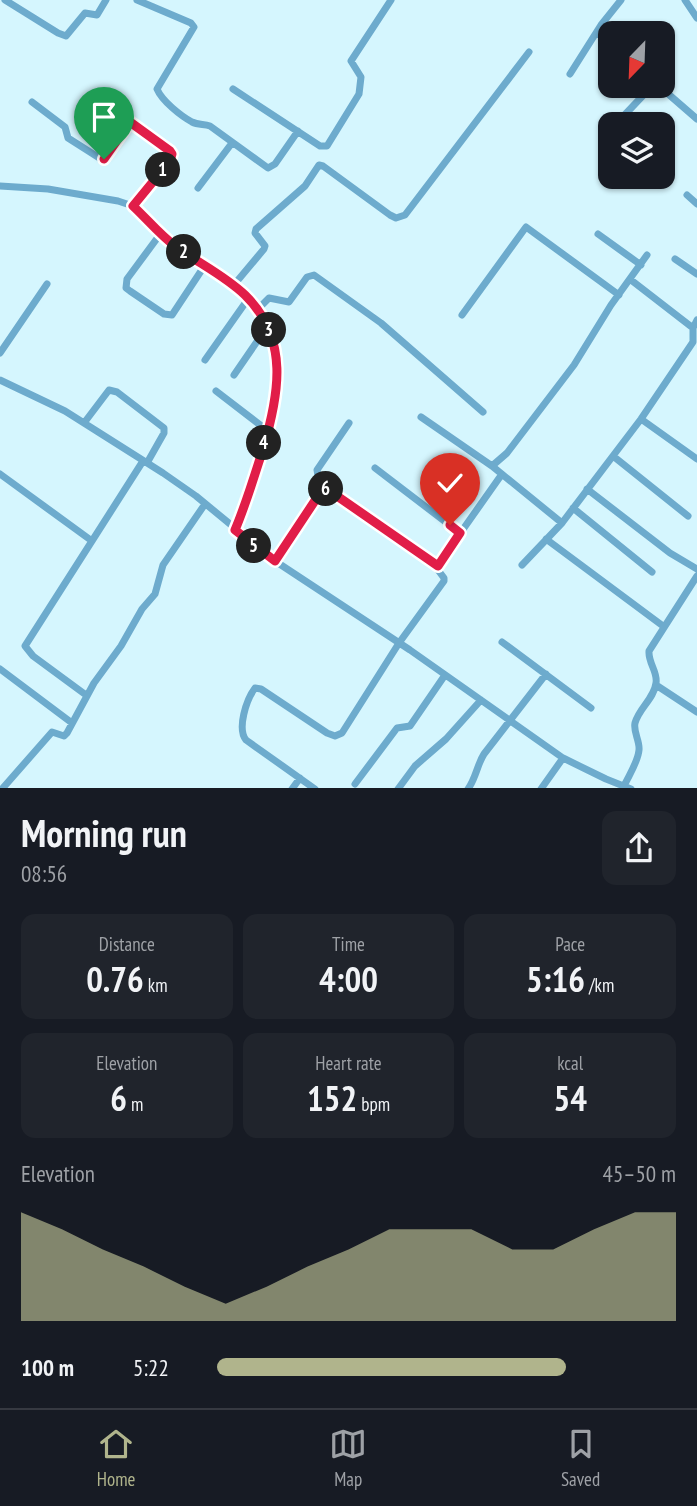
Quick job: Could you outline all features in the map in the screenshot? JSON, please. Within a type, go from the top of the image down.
[{"type":"street","points":[[5,0],[66,36],[85,13],[97,15],[106,0]]},
{"type":"street","points":[[137,0],[191,23],[194,27],[159,86],[158,93],[188,119],[210,126],[268,168],[275,164],[298,131]]},
{"type":"street","points":[[233,286],[264,249],[265,246],[255,233],[256,229],[305,186],[319,165],[324,147],[330,142],[359,94],[361,77],[351,61],[391,0]]},
{"type":"street","points":[[570,74],[621,0]]},
{"type":"street","points":[[685,0],[697,18]]},
{"type":"street","points":[[319,165],[390,215],[401,218],[529,52]]},
{"type":"street","points":[[233,89],[324,147]]},
{"type":"street","points":[[627,112],[641,98]]},
{"type":"street","points":[[673,98],[697,119]]},
{"type":"street","points":[[32,102],[65,127],[68,138],[101,159],[130,122],[170,151],[170,161],[133,206]]},
{"type":"street","points":[[198,188],[232,143]]},
{"type":"street","points":[[0,186],[48,189],[133,206],[174,246],[233,286],[257,310],[277,352],[276,401],[250,493],[235,530]]},
{"type":"street","points":[[687,195],[697,204]]},
{"type":"street","points":[[462,315],[526,227],[619,295]]},
{"type":"street","points":[[161,233],[127,279],[126,288],[130,291],[164,314],[172,315],[205,265]]},
{"type":"street","points":[[598,234],[641,265]]},
{"type":"street","points":[[492,466],[507,453],[574,365],[647,256]]},
{"type":"street","points":[[675,259],[697,274]]},
{"type":"street","points":[[257,310],[269,298],[291,300],[307,277],[314,275],[381,323],[483,412]]},
{"type":"street","points":[[522,565],[562,523],[641,419],[693,342],[695,324],[631,280]]},
{"type":"street","points":[[0,353],[47,285]]},
{"type":"street","points":[[205,360],[248,299]]},
{"type":"street","points":[[233,375],[267,327]]},
{"type":"street","points":[[0,380],[52,404],[145,462],[205,504],[275,561],[399,643],[563,758],[613,786],[627,787],[639,749],[634,726],[656,685],[656,678],[648,660],[649,652],[697,576]]},
{"type":"street","points":[[84,423],[109,390],[117,392],[164,428],[164,433],[25,646],[33,656],[86,695]]},
{"type":"street","points":[[216,391],[268,431]]},
{"type":"street","points":[[421,417],[492,466],[562,523]]},
{"type":"street","points":[[641,419],[697,459]]},
{"type":"street","points":[[314,788],[242,735],[251,693],[255,688],[261,689],[327,733],[335,736],[342,733],[399,643],[444,581],[438,566],[319,482],[317,470],[349,423]]},
{"type":"street","points":[[613,456],[688,516]]},
{"type":"street","points":[[375,468],[460,533]]},
{"type":"street","points":[[0,474],[92,541]]},
{"type":"street","points":[[438,566],[502,474]]},
{"type":"street","points":[[275,561],[324,487]]},
{"type":"street","points":[[587,489],[670,553],[697,569]]},
{"type":"street","points":[[3,788],[49,736],[55,732],[64,736],[86,695],[121,646],[142,609],[155,594],[163,565],[205,504]]},
{"type":"street","points":[[573,508],[652,572]]},
{"type":"street","points":[[546,539],[663,626]]},
{"type":"street","points":[[502,642],[591,708]]},
{"type":"street","points":[[0,669],[72,723]]},
{"type":"street","points":[[469,788],[474,782],[484,754],[546,674]]},
{"type":"street","points":[[355,783],[397,728],[410,726],[445,675]]},
{"type":"street","points":[[656,685],[697,712]]},
{"type":"street","points":[[399,788],[415,765],[446,739],[481,700]]},
{"type":"street","points":[[542,788],[563,758]]},
{"type":"street","points":[[293,788],[300,778]]},
{"type":"route","points":[[104,159],[130,122],[170,151],[170,161],[133,206],[174,246],[219,274],[244,294],[262,316],[274,342],[278,368],[276,401],[250,493],[235,530],[275,561],[324,487],[438,566],[460,533],[450,525]]}]
